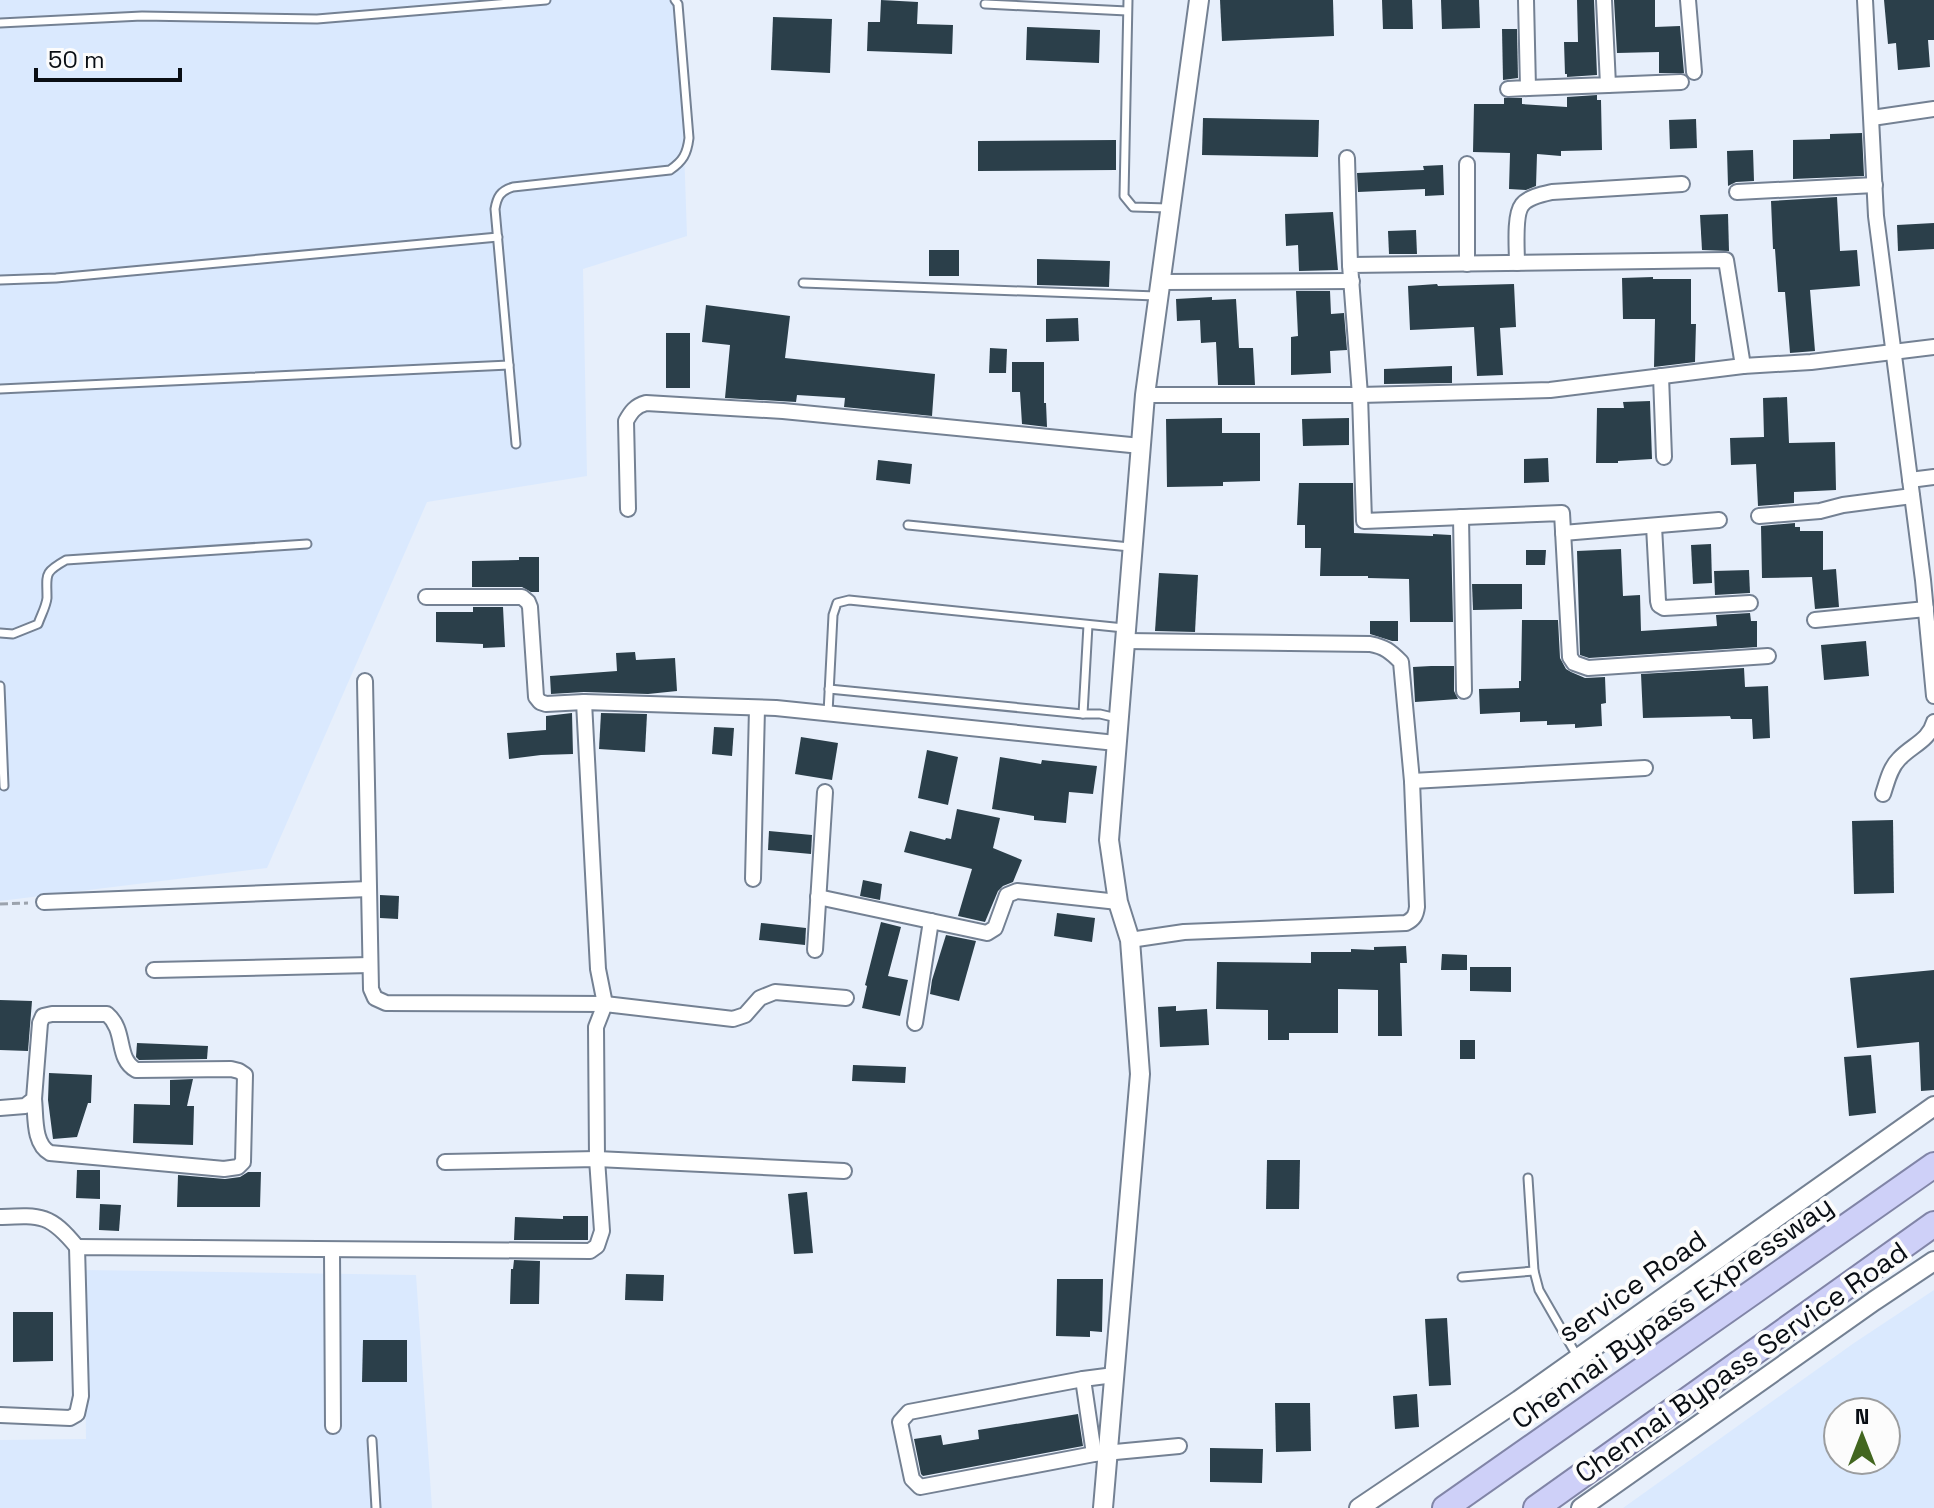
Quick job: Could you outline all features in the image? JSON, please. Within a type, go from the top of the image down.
[{"type":"highway","name":"Chennai Bypass Expressway","points":[[1445,1508],[1934,1165]]},
{"type":"highway","points":[[1536,1508],[1934,1224]]},
{"type":"street","points":[[1101,1454],[1114,1375],[1140,1074],[1130,940],[1118,902],[1109,840],[1145,395],[1199,0]]},
{"type":"street","points":[[1526,0],[1528,88]]},
{"type":"street","points":[[1604,0],[1608,85]]},
{"type":"street","points":[[1688,0],[1694,72]]},
{"type":"street","points":[[1865,0],[1876,216],[1926,609],[1934,696]]},
{"type":"street","points":[[1508,89],[1681,82]]},
{"type":"street","points":[[1872,118],[1934,109]]},
{"type":"street","points":[[1347,158],[1364,521],[1562,513],[1570,657],[1574,663],[1588,668],[1768,656]]},
{"type":"street","points":[[1467,164],[1467,264]]},
{"type":"street","points":[[1517,263],[1518,215],[1522,204],[1535,197],[1552,192],[1682,184]]},
{"type":"street","points":[[1737,192],[1875,185]]},
{"type":"street","points":[[1160,289],[1467,264],[1726,260],[1743,366]]},
{"type":"street","points":[[1145,395],[1360,395],[1550,390],[1934,347]]},
{"type":"street","points":[[1661,376],[1664,457]]},
{"type":"street","points":[[628,509],[626,421],[639,404],[646,403],[783,411],[1141,446]]},
{"type":"street","points":[[1910,480],[1934,477]]},
{"type":"street","points":[[1759,516],[1820,511],[1912,496]]},
{"type":"street","points":[[1461,517],[1464,691]]},
{"type":"street","points":[[1563,533],[1719,520]]},
{"type":"street","points":[[1654,526],[1659,605],[1664,608],[1750,603]]},
{"type":"street","points":[[426,597],[522,597],[528,602],[536,697],[546,704],[584,702],[776,708],[1116,743]]},
{"type":"street","points":[[1815,620],[1926,609]]},
{"type":"street","points":[[1125,634],[1385,647],[1401,662],[1412,781],[1417,907],[1413,919],[1406,923],[1184,932],[1130,940]]},
{"type":"street","points":[[365,681],[370,965],[371,989],[375,998],[386,1003],[605,1004],[733,1019],[745,1015],[760,998],[775,992],[846,998]]},
{"type":"street","points":[[77,1247],[590,1251],[597,1246],[602,1231],[597,1159],[596,1027],[605,1004],[598,969],[584,702]]},
{"type":"street","points":[[753,879],[757,708]]},
{"type":"street","points":[[1883,794],[1897,761],[1929,734],[1934,722]]},
{"type":"street","points":[[1412,781],[1645,768]]},
{"type":"street","points":[[815,950],[825,792]]},
{"type":"street","points":[[44,902],[369,889]]},
{"type":"street","points":[[818,897],[987,933],[995,928],[1007,895],[1017,891],[1118,902]]},
{"type":"street","points":[[915,1023],[931,921]]},
{"type":"street","points":[[154,970],[370,965]]},
{"type":"street","points":[[0,1108],[25,1106],[34,1099],[43,1016],[107,1014],[118,1025],[123,1057],[136,1070],[231,1069],[245,1075],[243,1162],[238,1167],[224,1169],[50,1153],[43,1149],[38,1139],[34,1099]]},
{"type":"street","name":"service Road","points":[[1359,1508],[1578,1358],[1934,1106]]},
{"type":"street","points":[[445,1162],[597,1159],[844,1171]]},
{"type":"street","points":[[0,1217],[38,1216],[63,1230],[77,1247],[81,1396],[77,1414],[70,1418],[0,1415]]},
{"type":"street","points":[[332,1250],[333,1426]]},
{"type":"street","name":"Chennai Bypass Service Road","points":[[1581,1508],[1685,1432],[1934,1261]]},
{"type":"street","points":[[1114,1375],[909,1412],[900,1422],[912,1479],[920,1487],[1101,1454],[1179,1446]]},
{"type":"street","points":[[1083,1379],[1101,1454],[1103,1508]]},
{"type":"lane","points":[[0,23],[142,16],[317,19],[546,0]]},
{"type":"lane","points":[[516,444],[495,209],[498,196],[513,187],[670,170],[680,164],[687,153],[689,138],[678,4],[675,0]]},
{"type":"lane","points":[[1128,0],[1124,196],[1133,207],[1171,208]]},
{"type":"lane","points":[[985,4],[1127,11]]},
{"type":"lane","points":[[0,280],[56,278],[498,237]]},
{"type":"lane","points":[[803,283],[1160,289]]},
{"type":"lane","points":[[0,389],[509,365]]},
{"type":"lane","points":[[908,525],[1132,547]]},
{"type":"lane","points":[[0,633],[13,634],[38,624],[47,602],[45,583],[51,569],[66,560],[307,544]]},
{"type":"lane","points":[[828,713],[833,615],[837,603],[849,600],[1088,625],[1125,634]]},
{"type":"lane","points":[[1083,714],[1088,625]]},
{"type":"lane","points":[[0,686],[4,786]]},
{"type":"lane","points":[[829,689],[1119,718]]},
{"type":"lane","points":[[1528,1178],[1534,1271],[1539,1290],[1578,1358]]},
{"type":"lane","points":[[1462,1277],[1534,1271]]},
{"type":"lane","points":[[372,1440],[376,1508]]},
{"type":"path","points":[[0,904],[44,902]]},
{"type":"shaded area","points":[[0,0],[679,0],[687,236],[583,269],[587,476],[427,502],[267,868],[0,901]]},
{"type":"shaded area","points":[[84,1270],[416,1275],[432,1508],[0,1508],[0,1440],[86,1439]]},
{"type":"shaded area","points":[[1934,1290],[1934,1508],[1623,1508],[1854,1343]]},
{"type":"building","points":[[881,0],[918,2],[917,24],[953,25],[952,54],[867,51],[868,22],[880,22]]},
{"type":"building","points":[[1220,0],[1333,0],[1334,36],[1222,41]]},
{"type":"building","points":[[1382,0],[1412,0],[1413,29],[1383,29]]},
{"type":"building","points":[[1441,0],[1479,0],[1480,28],[1442,29]]},
{"type":"building","points":[[1577,0],[1594,0],[1597,75],[1567,77],[1564,42],[1578,42]]},
{"type":"building","points":[[1614,0],[1655,0],[1655,27],[1680,26],[1684,73],[1659,73],[1659,52],[1617,53]]},
{"type":"building","points":[[1884,0],[1934,0],[1934,40],[1928,40],[1930,67],[1898,70],[1896,43],[1888,44]]},
{"type":"building","points":[[773,17],[832,19],[830,73],[771,70]]},
{"type":"building","points":[[1027,27],[1100,30],[1099,63],[1026,60]]},
{"type":"building","points":[[1502,29],[1517,29],[1518,78],[1503,80]]},
{"type":"building","points":[[1597,95],[1597,100],[1601,100],[1602,150],[1561,151],[1561,156],[1537,154],[1536,186],[1526,190],[1509,189],[1510,153],[1473,152],[1474,104],[1504,104],[1504,98],[1522,98],[1522,104],[1567,107],[1567,97]]},
{"type":"building","points":[[1203,118],[1319,120],[1318,157],[1202,155]]},
{"type":"building","points":[[1696,119],[1697,148],[1670,149],[1669,120]]},
{"type":"building","points":[[1862,133],[1864,176],[1793,179],[1793,140],[1830,139],[1830,134]]},
{"type":"building","points":[[1116,140],[1116,170],[978,171],[978,141]]},
{"type":"building","points":[[1753,150],[1754,181],[1736,182],[1728,186],[1727,151]]},
{"type":"building","points":[[1443,165],[1444,195],[1425,196],[1425,189],[1358,192],[1357,173],[1424,170],[1423,166]]},
{"type":"building","points":[[1837,197],[1840,251],[1857,250],[1860,286],[1810,290],[1815,351],[1790,353],[1785,292],[1778,292],[1771,201]]},
{"type":"building","points":[[1333,212],[1338,270],[1299,271],[1298,245],[1286,246],[1285,214]]},
{"type":"building","points":[[1728,214],[1729,251],[1702,250],[1700,215]]},
{"type":"building","points":[[1934,223],[1934,249],[1898,251],[1897,225]]},
{"type":"building","points":[[1416,230],[1417,254],[1389,254],[1388,231]]},
{"type":"building","points":[[929,250],[959,250],[959,276],[929,276]]},
{"type":"building","points":[[1037,259],[1110,261],[1109,287],[1037,285]]},
{"type":"building","points":[[1622,278],[1691,279],[1691,324],[1696,324],[1695,362],[1654,367],[1655,319],[1623,319]]},
{"type":"building","points":[[1514,284],[1516,327],[1500,328],[1503,375],[1477,376],[1474,327],[1410,330],[1408,286]]},
{"type":"building","points":[[1296,291],[1330,291],[1331,314],[1344,313],[1347,350],[1330,351],[1331,373],[1291,375],[1291,337],[1298,336]]},
{"type":"building","points":[[1212,297],[1212,300],[1236,299],[1239,348],[1253,348],[1255,385],[1218,385],[1216,342],[1201,343],[1200,320],[1177,321],[1176,299]]},
{"type":"building","points":[[706,305],[790,316],[785,358],[935,374],[932,416],[844,407],[845,398],[797,395],[796,402],[725,398],[730,345],[702,342]]},
{"type":"building","points":[[1078,318],[1079,341],[1046,342],[1046,319]]},
{"type":"building","points":[[666,333],[690,333],[690,388],[666,388]]},
{"type":"building","points":[[990,348],[1007,349],[1006,373],[989,373]]},
{"type":"building","points":[[1012,362],[1044,362],[1047,427],[1022,424],[1020,392],[1012,392]]},
{"type":"building","points":[[1452,366],[1452,383],[1384,384],[1384,369]]},
{"type":"building","points":[[1787,397],[1789,443],[1835,442],[1836,490],[1794,492],[1794,503],[1758,506],[1756,464],[1731,465],[1730,438],[1764,437],[1763,398]]},
{"type":"building","points":[[1650,401],[1652,459],[1596,463],[1597,408],[1624,408],[1623,402]]},
{"type":"building","points":[[1222,418],[1222,433],[1260,433],[1260,481],[1223,482],[1223,486],[1167,487],[1166,419]]},
{"type":"building","points":[[1349,418],[1349,445],[1303,446],[1302,419]]},
{"type":"building","points":[[1548,458],[1549,482],[1524,483],[1524,459]]},
{"type":"building","points":[[878,460],[912,464],[910,484],[876,480]]},
{"type":"building","points":[[1299,483],[1353,483],[1354,533],[1451,535],[1453,622],[1410,622],[1409,579],[1320,576],[1321,548],[1305,548],[1305,525],[1297,525]]},
{"type":"building","points":[[1795,523],[1800,531],[1823,531],[1823,570],[1836,569],[1839,607],[1815,609],[1812,577],[1762,578],[1761,526]]},
{"type":"building","points":[[1711,544],[1712,583],[1693,584],[1691,545]]},
{"type":"building","points":[[1621,549],[1623,596],[1640,595],[1641,631],[1717,626],[1716,615],[1750,613],[1751,621],[1757,621],[1757,647],[1589,658],[1580,655],[1577,551]]},
{"type":"building","points":[[1526,550],[1546,550],[1545,565],[1526,565]]},
{"type":"building","points":[[519,557],[539,557],[539,592],[522,587],[472,587],[472,561],[519,560]]},
{"type":"building","points":[[1749,570],[1750,593],[1715,595],[1714,571]]},
{"type":"building","points":[[1159,573],[1198,575],[1195,632],[1155,631]]},
{"type":"building","points":[[1472,584],[1522,584],[1522,609],[1473,610]]},
{"type":"building","points":[[473,607],[503,607],[505,647],[483,648],[483,644],[436,642],[436,612],[473,612]]},
{"type":"building","points":[[1522,620],[1558,620],[1560,658],[1566,669],[1585,678],[1605,677],[1606,703],[1601,704],[1602,726],[1575,728],[1575,724],[1520,722],[1520,712],[1480,714],[1479,689],[1519,688]]},
{"type":"building","points":[[1370,621],[1398,621],[1398,641],[1370,634]]},
{"type":"building","points":[[1866,641],[1869,676],[1824,680],[1821,645]]},
{"type":"building","points":[[635,652],[636,660],[675,658],[677,691],[551,694],[550,676],[617,671],[616,653]]},
{"type":"building","points":[[1454,666],[1454,691],[1458,699],[1415,702],[1413,667]]},
{"type":"building","points":[[1744,668],[1745,687],[1768,686],[1770,738],[1753,739],[1752,719],[1731,719],[1730,716],[1643,718],[1641,674]]},
{"type":"building","points":[[572,713],[573,754],[509,759],[507,733],[546,730],[546,716]]},
{"type":"building","points":[[601,713],[647,714],[645,752],[599,749]]},
{"type":"building","points":[[714,727],[734,728],[732,756],[712,754]]},
{"type":"building","points":[[801,737],[838,743],[832,780],[795,774]]},
{"type":"building","points":[[927,750],[958,757],[948,805],[918,798]]},
{"type":"building","points":[[1000,757],[1041,764],[1042,760],[1097,766],[1093,794],[1069,792],[1066,823],[1034,820],[1034,816],[992,809]]},
{"type":"building","points":[[957,809],[1000,818],[993,848],[1022,860],[1013,882],[998,891],[985,922],[958,916],[972,869],[904,852],[910,831],[951,839]]},
{"type":"building","points":[[1893,820],[1894,893],[1854,894],[1852,821]]},
{"type":"building","points":[[769,831],[812,835],[811,854],[768,850]]},
{"type":"building","points":[[863,880],[882,884],[880,900],[860,896]]},
{"type":"building","points":[[380,895],[399,896],[398,919],[380,918]]},
{"type":"building","points":[[1057,913],[1095,918],[1092,942],[1054,936]]},
{"type":"building","points":[[881,922],[901,927],[888,976],[908,980],[900,1016],[862,1008]]},
{"type":"building","points":[[761,923],[806,928],[805,945],[759,940]]},
{"type":"building","points":[[946,935],[976,941],[959,1001],[930,994]]},
{"type":"building","points":[[1406,946],[1407,963],[1400,963],[1402,1036],[1378,1036],[1378,990],[1338,989],[1338,1033],[1289,1033],[1289,1040],[1268,1040],[1268,1010],[1216,1009],[1217,962],[1311,963],[1311,952],[1351,952],[1351,949]]},
{"type":"building","points":[[1442,954],[1467,955],[1467,970],[1441,970]]},
{"type":"building","points":[[1470,967],[1511,967],[1511,992],[1470,991]]},
{"type":"building","points":[[1934,970],[1934,1090],[1921,1091],[1919,1042],[1857,1048],[1850,978]]},
{"type":"building","points":[[0,1000],[32,1001],[28,1051],[0,1050]]},
{"type":"building","points":[[1176,1006],[1176,1011],[1207,1009],[1209,1045],[1160,1047],[1158,1007]]},
{"type":"building","points":[[1460,1040],[1475,1040],[1475,1059],[1460,1059]]},
{"type":"building","points":[[137,1043],[208,1046],[207,1059],[139,1060],[136,1057]]},
{"type":"building","points":[[1871,1055],[1876,1113],[1849,1116],[1844,1057]]},
{"type":"building","points":[[853,1065],[906,1067],[905,1083],[852,1081]]},
{"type":"building","points":[[49,1073],[92,1075],[91,1103],[88,1103],[77,1137],[53,1139],[48,1100]]},
{"type":"building","points":[[193,1079],[187,1106],[194,1106],[193,1145],[133,1143],[134,1104],[170,1105],[170,1080]]},
{"type":"building","points":[[1267,1160],[1300,1160],[1299,1209],[1266,1209]]},
{"type":"building","points":[[77,1170],[100,1170],[100,1199],[76,1198]]},
{"type":"building","points":[[248,1172],[261,1172],[260,1207],[177,1207],[178,1175],[225,1179],[240,1177]]},
{"type":"building","points":[[807,1192],[813,1253],[794,1254],[788,1194]]},
{"type":"building","points":[[100,1204],[121,1205],[119,1231],[99,1230]]},
{"type":"building","points":[[563,1216],[588,1216],[588,1240],[514,1240],[515,1217],[563,1219]]},
{"type":"building","points":[[514,1260],[540,1261],[539,1304],[510,1304]]},
{"type":"building","points":[[626,1274],[664,1275],[663,1301],[625,1300]]},
{"type":"building","points":[[1057,1279],[1103,1279],[1102,1332],[1090,1331],[1090,1337],[1056,1336]]},
{"type":"building","points":[[13,1312],[53,1312],[53,1361],[13,1362]]},
{"type":"building","points":[[1447,1318],[1451,1385],[1429,1386],[1425,1319]]},
{"type":"building","points":[[363,1340],[407,1340],[407,1382],[362,1382]]},
{"type":"building","points":[[1417,1394],[1419,1427],[1395,1429],[1393,1396]]},
{"type":"building","points":[[1275,1403],[1310,1403],[1311,1451],[1276,1452]]},
{"type":"building","points":[[1078,1414],[1083,1446],[921,1474],[914,1439],[941,1435],[943,1445],[979,1439],[978,1430]]},
{"type":"building","points":[[1210,1448],[1263,1449],[1262,1483],[1210,1482]]}]
